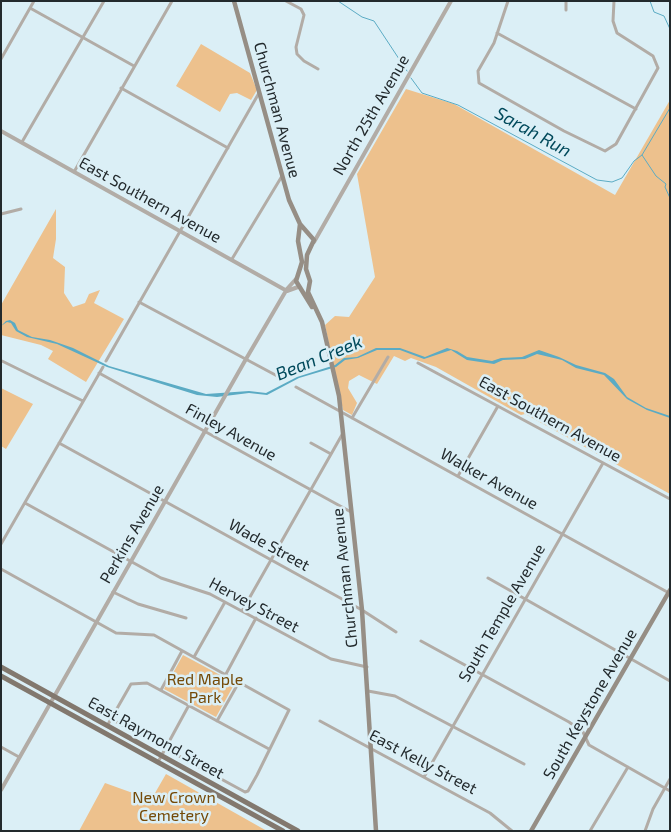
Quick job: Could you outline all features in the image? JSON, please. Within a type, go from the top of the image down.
[{"type":"main road","name":"Churchman Avenue","points":[[234,1],[292,210],[314,242],[307,255],[307,274],[310,281],[308,292],[331,358],[341,411],[367,667],[376,831]]},
{"type":"main road","name":"Churchman Avenue","points":[[300,224],[298,242],[302,262],[297,277],[299,288],[321,325]]},
{"type":"main road","points":[[300,237],[309,234]]},
{"type":"main road","points":[[297,277],[307,274]]},
{"type":"main road","points":[[299,288],[305,289],[309,285]]},
{"type":"main road","name":"South Keystone Avenue","points":[[531,831],[669,592]]},
{"type":"main road","name":"East Raymond Street","points":[[1,667],[298,831]]},
{"type":"main road","name":"East Raymond Street","points":[[1,676],[283,831]]},
{"type":"street","points":[[1,59],[34,1]]},
{"type":"street","points":[[22,142],[104,1]]},
{"type":"street","points":[[74,172],[172,1]]},
{"type":"street","points":[[286,1],[300,10],[304,16],[296,47],[297,54],[304,61],[318,69]]},
{"type":"street","name":"North 25th Avenue","points":[[314,242],[451,1]]},
{"type":"street","points":[[508,1],[497,33],[478,71],[478,79],[482,86],[597,150],[606,151],[615,146],[657,72],[658,62],[653,56],[617,33],[613,21],[614,1]]},
{"type":"street","points":[[566,1],[566,10]]},
{"type":"street","points":[[30,8],[134,66]]},
{"type":"street","points":[[497,33],[636,109]]},
{"type":"street","points":[[121,88],[228,148]]},
{"type":"street","points":[[106,360],[260,92]]},
{"type":"street","name":"East Southern Avenue","points":[[1,131],[287,291]]},
{"type":"street","points":[[232,260],[282,176]]},
{"type":"street","points":[[1,214],[21,209]]},
{"type":"street","name":"Perkins Avenue","points":[[1,790],[246,359],[297,277]]},
{"type":"street","points":[[287,291],[299,288]]},
{"type":"street","points":[[139,302],[281,378]]},
{"type":"street","points":[[352,418],[388,357]]},
{"type":"street","points":[[2,361],[83,401]]},
{"type":"street","name":"East Southern Avenue","points":[[418,362],[670,499]]},
{"type":"street","points":[[1,544],[103,367]]},
{"type":"street","name":"Finley Avenue","points":[[99,373],[352,512]]},
{"type":"street","name":"Walker Avenue","points":[[296,387],[669,592]]},
{"type":"street","points":[[458,476],[498,406]]},
{"type":"street","points":[[242,610],[343,433]]},
{"type":"street","name":"Wade Street","points":[[59,443],[362,610],[396,632]]},
{"type":"street","points":[[311,443],[331,454]]},
{"type":"street","name":"South Temple Avenue","points":[[424,777],[452,725],[604,463]]},
{"type":"street","name":"Hervey Street","points":[[25,503],[164,580],[206,592],[331,659],[367,667]]},
{"type":"street","points":[[1,569],[120,634],[152,634],[289,710],[246,792],[111,719]]},
{"type":"street","points":[[488,578],[670,681]]},
{"type":"street","points":[[113,592],[138,604],[186,618]]},
{"type":"street","points":[[194,658],[225,602]]},
{"type":"street","points":[[226,674],[256,618]]},
{"type":"street","points":[[421,641],[569,722],[582,731],[589,745],[670,791]]},
{"type":"street","points":[[161,690],[182,651]]},
{"type":"street","points":[[217,721],[239,682]]},
{"type":"street","points":[[108,726],[133,683],[146,683],[269,749]]},
{"type":"street","points":[[368,691],[395,696],[524,764]]},
{"type":"street","points":[[158,762],[189,705]]},
{"type":"street","name":"East Kelly Street","points":[[320,721],[493,815],[512,831]]},
{"type":"street","points":[[1,747],[20,757]]},
{"type":"street","points":[[590,831],[628,766]]},
{"type":"street","points":[[645,831],[651,812],[670,779]]},
{"type":"green space","points":[[201,44],[250,73],[257,90],[251,100],[237,93],[230,94],[220,112],[176,86]]},
{"type":"green space","points":[[406,89],[454,104],[615,195],[670,100],[670,494],[525,414],[521,415],[436,367],[411,358],[405,361],[394,356],[377,384],[359,375],[349,381],[348,388],[357,403],[352,415],[343,410],[325,325],[335,316],[349,317],[375,277],[357,174]]},
{"type":"green space","points":[[56,209],[56,239],[53,258],[65,267],[64,293],[73,307],[85,303],[89,294],[100,290],[94,303],[124,319],[86,382],[48,359],[53,351],[41,345],[1,335],[1,305]]},
{"type":"green space","points":[[1,388],[33,404],[6,449],[1,446]]},
{"type":"green space","name":"Red Maple Park","points":[[183,655],[235,683],[216,717],[164,689]]},
{"type":"green space","name":"New Crown Cemetery","points":[[166,774],[267,831],[79,831],[105,783],[130,792],[155,793]]},
{"type":"water","name":"Bean Creek","points":[[10,320],[15,323],[18,330],[32,337],[50,340],[73,348],[109,366],[206,394],[249,391],[266,393],[297,377],[335,365],[344,358],[357,357],[376,348],[400,348],[425,357],[447,348],[467,357],[492,361],[501,358],[522,357],[539,350],[576,365],[605,373],[614,379],[627,397],[646,408],[670,416],[670,418],[647,410],[627,399],[604,375],[576,368],[562,360],[537,354],[525,359],[503,360],[494,364],[467,360],[451,350],[424,359],[400,350],[377,350],[358,358],[345,360],[336,367],[299,378],[267,395],[249,393],[217,397],[197,395],[107,367],[57,344],[27,337],[16,331],[11,323],[7,322],[1,326],[6,321]]},
{"type":"waterway","points":[[338,1],[362,17],[374,21],[407,71]]},
{"type":"waterway","points":[[650,1],[654,12],[664,16],[670,29]]},
{"type":"waterway","name":"Sarah Run","points":[[411,78],[422,93],[458,105],[597,180],[612,182],[622,178],[634,161],[642,155]]},
{"type":"waterway","name":"Sarah Run","points":[[670,108],[642,155],[656,176],[666,184],[665,187],[670,198]]}]
